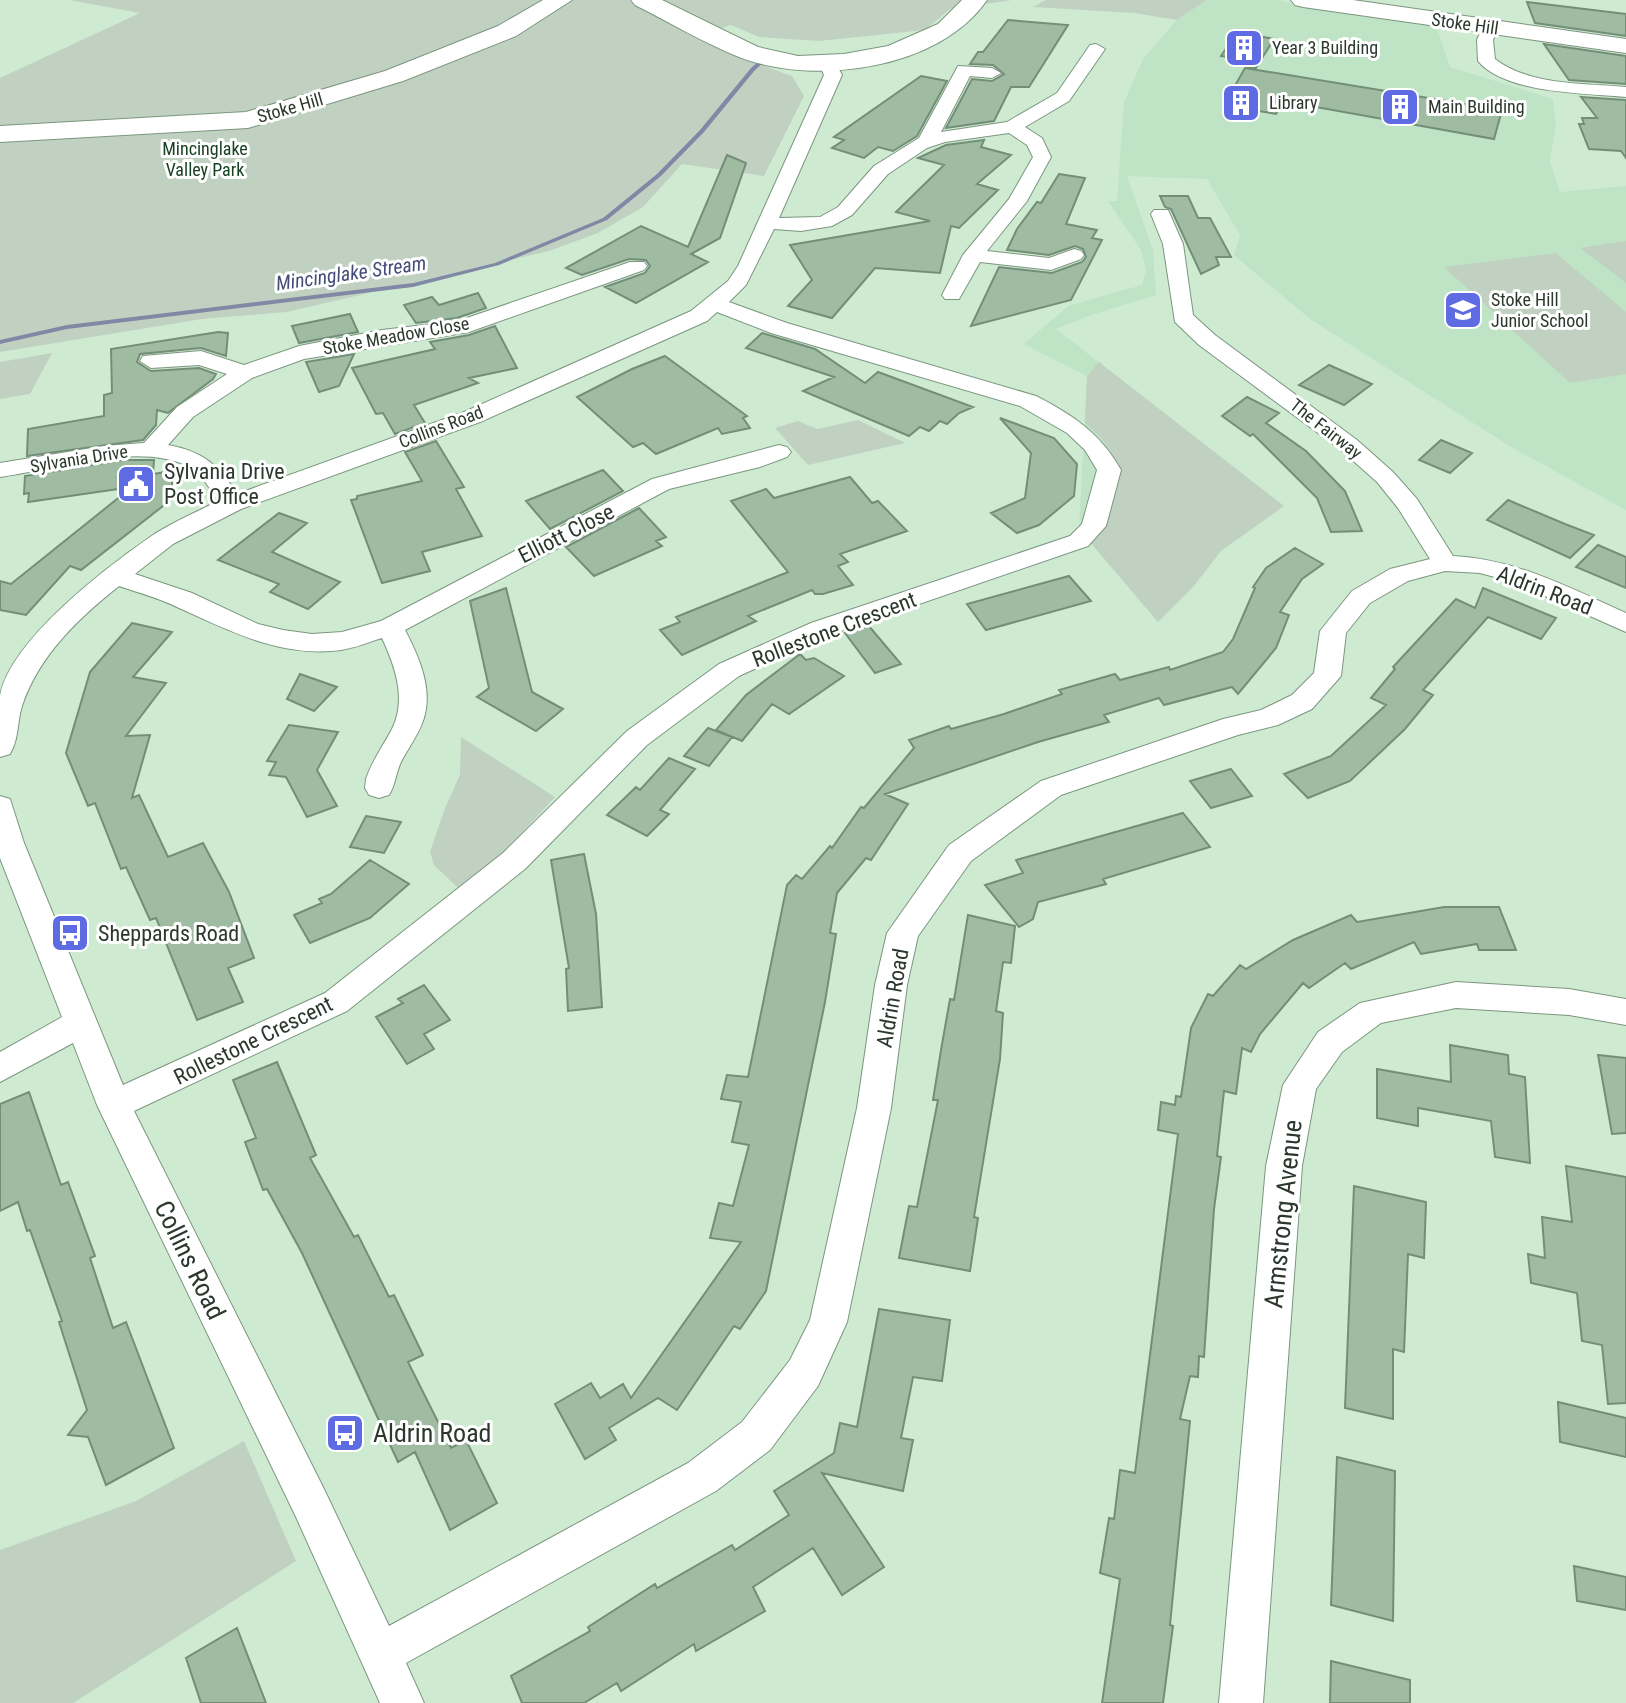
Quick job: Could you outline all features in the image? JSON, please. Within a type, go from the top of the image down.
[{"type":"street","name":"Stoke Hill","points":[[0,134],[248,120],[394,76],[507,31],[560,0]]},
{"type":"street","points":[[643,0],[766,57],[828,64],[895,52],[947,29],[975,0]]},
{"type":"street","name":"Stoke Hill","points":[[1303,0],[1626,46]]},
{"type":"street","points":[[1490,28],[1485,40],[1487,61],[1498,71],[1525,79],[1626,92]]},
{"type":"street","points":[[768,223],[801,225],[825,222],[845,211],[881,170],[909,149],[927,141],[1012,127],[1063,97],[1096,49]]},
{"type":"street","name":"Collins Road","points":[[0,744],[8,706],[33,655],[75,608],[164,539],[232,504],[472,417],[699,316],[716,304],[748,266],[833,75],[828,64]]},
{"type":"street","points":[[927,141],[964,70],[992,73]]},
{"type":"street","points":[[952,295],[973,255],[1017,201],[1042,157],[1035,142],[1012,127]]},
{"type":"street","points":[[1157,321],[1183,317],[1173,244],[1161,214]]},
{"type":"street","points":[[973,255],[1048,272],[1074,255]]},
{"type":"street","name":"Stoke Meadow Close","points":[[152,448],[185,412],[244,373],[299,353],[382,337],[461,327],[637,266]]},
{"type":"street","name":"Rollestone Crescent","points":[[114,1105],[336,1002],[514,861],[637,738],[729,670],[820,629],[1079,541],[1094,526],[1109,470],[1091,439],[1060,416],[1028,401],[779,328],[716,304]]},
{"type":"street","name":"The Fairway","points":[[1183,317],[1207,340],[1349,445],[1385,477],[1408,504],[1445,563]]},
{"type":"street","points":[[151,361],[201,358],[244,373]]},
{"type":"street","name":"Sylvania Drive","points":[[0,470],[152,448],[179,453],[201,464],[232,504]]},
{"type":"street","name":"Elliott Close","points":[[115,576],[183,599],[250,631],[312,643],[343,641],[390,627],[661,484],[752,462],[779,452]]},
{"type":"street","points":[[752,462],[776,481]]},
{"type":"street","name":"Aldrin Road","points":[[378,1655],[702,1477],[756,1436],[804,1373],[828,1322],[874,1108],[891,985],[903,933],[960,853],[1051,788],[1233,726],[1268,718],[1302,702],[1327,676],[1333,631],[1361,597],[1399,575],[1445,563],[1480,565],[1522,576],[1626,623]]},
{"type":"street","points":[[379,788],[381,767],[407,727],[412,699],[409,663],[390,627]]},
{"type":"street","name":"Collins Road","points":[[0,807],[9,843],[114,1105],[310,1503],[402,1703]]},
{"type":"street","name":"Armstrong Avenue","points":[[1241,1703],[1284,1166],[1300,1085],[1330,1042],[1372,1012],[1456,995],[1569,1002],[1626,1012]]},
{"type":"street","points":[[0,1068],[82,1022]]},
{"type":"shaded area","name":"Stoke Hill Junior School","points":[[1207,0],[1278,0],[1338,13],[1436,26],[1450,67],[1553,99],[1556,123],[1550,162],[1560,192],[1626,186],[1626,510],[1511,447],[1310,319],[1234,255],[1240,235],[1207,179],[1127,176],[1153,250],[1156,295],[1056,329],[1284,506],[1221,551],[1193,587],[1158,622],[1079,529],[1087,376],[1024,344],[1068,306],[1142,285],[1146,270],[1141,250],[1108,201],[1117,201],[1124,102],[1143,59],[1177,20]]},
{"type":"green space","name":"Mincinglake Valley Park","points":[[69,0],[645,0],[723,51],[792,76],[804,96],[764,176],[682,164],[643,207],[598,233],[549,251],[287,312],[202,319],[0,352],[0,78],[140,13]]},
{"type":"green space","points":[[658,0],[1012,0],[950,9],[925,30],[819,41],[759,37],[731,25],[722,28]]},
{"type":"green space","points":[[1046,0],[1207,0],[1177,20],[1134,13],[1033,7]]},
{"type":"green space","points":[[1626,241],[1626,283],[1580,248]]},
{"type":"green space","points":[[1556,253],[1626,312],[1626,374],[1570,383],[1444,267]]},
{"type":"green space","points":[[52,353],[30,394],[0,399],[0,362]]},
{"type":"green space","points":[[1099,362],[1284,506],[1221,551],[1193,587],[1158,622],[1090,542],[1107,525],[1113,471],[1109,449],[1085,423],[1087,376]]},
{"type":"green space","points":[[858,420],[905,443],[808,465],[775,428],[798,421],[817,429]]},
{"type":"green space","points":[[461,737],[555,797],[508,848],[460,890],[434,865],[430,852],[460,775]]},
{"type":"green space","points":[[244,1441],[296,1561],[73,1703],[0,1703],[0,1550],[136,1501]]},
{"type":"building","points":[[1527,2],[1626,14],[1626,36],[1535,23]]},
{"type":"building","points":[[1008,20],[1068,25],[1029,87],[1011,87],[994,121],[946,128],[972,79],[992,81],[1004,74],[993,65],[970,64]]},
{"type":"building","name":"Year 3 Building","points":[[1237,32],[1274,39],[1256,68],[1229,63],[1233,58],[1221,56]]},
{"type":"building","points":[[1544,44],[1626,56],[1626,84],[1569,80]]},
{"type":"building","name":"Main Building","points":[[1245,68],[1502,110],[1494,139],[1283,101],[1276,114],[1224,105]]},
{"type":"building","points":[[921,76],[947,81],[917,136],[893,151],[878,147],[864,158],[832,148],[844,140],[834,137]]},
{"type":"building","points":[[1581,97],[1626,100],[1626,158],[1621,151],[1589,149],[1579,124],[1584,124],[1582,118],[1597,118]]},
{"type":"building","points":[[984,140],[981,147],[1011,155],[977,184],[998,190],[959,228],[951,226],[940,273],[875,268],[832,318],[788,306],[812,280],[790,245],[930,221],[896,212],[944,165],[918,158],[946,145]]},
{"type":"building","points":[[727,155],[746,163],[720,238],[691,254],[708,262],[636,303],[605,287],[645,273],[650,266],[646,260],[629,259],[582,275],[566,268],[641,226],[688,247]]},
{"type":"building","points":[[1059,174],[1085,178],[1066,224],[1097,230],[1092,238],[1102,240],[1071,300],[971,326],[999,267],[1052,273],[1082,262],[1086,257],[1083,249],[1075,246],[1049,255],[1007,250],[1017,229],[1037,202],[1041,203]]},
{"type":"building","points":[[1160,196],[1188,196],[1198,218],[1210,218],[1231,257],[1216,257],[1219,265],[1201,274],[1171,209],[1165,207]]},
{"type":"building","points":[[478,293],[486,308],[457,318],[416,323],[404,305],[432,297],[439,305]]},
{"type":"building","points":[[350,314],[358,332],[299,343],[292,326]]},
{"type":"building","points":[[495,326],[517,368],[469,378],[478,383],[414,405],[425,423],[395,434],[383,413],[376,414],[352,368],[435,349],[430,342],[469,335]]},
{"type":"building","points":[[228,333],[226,356],[201,348],[140,354],[137,362],[151,371],[199,368],[216,374],[168,413],[157,410],[156,425],[143,440],[27,456],[28,429],[104,416],[104,395],[112,393],[111,349]]},
{"type":"building","points":[[762,333],[815,349],[865,383],[878,372],[973,407],[959,413],[947,424],[940,421],[929,431],[920,427],[909,436],[803,391],[834,377],[746,348]]},
{"type":"building","points":[[354,354],[339,386],[319,392],[306,362]]},
{"type":"building","points":[[665,356],[747,416],[743,418],[750,428],[722,434],[718,428],[656,454],[643,443],[633,447],[577,397]]},
{"type":"building","points":[[1329,365],[1372,384],[1344,405],[1299,385]]},
{"type":"building","points":[[1247,397],[1279,413],[1266,423],[1306,451],[1345,491],[1362,531],[1331,532],[1317,498],[1253,434],[1250,436],[1222,416]]},
{"type":"building","points":[[1000,418],[1054,438],[1077,464],[1074,496],[1039,525],[1017,533],[991,513],[1025,498],[1031,453]]},
{"type":"building","points":[[1441,440],[1472,453],[1450,473],[1419,460]]},
{"type":"building","points":[[436,441],[464,487],[456,489],[482,536],[422,552],[430,571],[382,583],[351,500],[422,481],[405,452]]},
{"type":"building","points":[[123,460],[154,460],[153,474],[172,471],[172,499],[81,570],[70,566],[26,615],[0,610],[0,581],[11,584],[132,487],[28,502],[29,493],[24,494],[25,476]]},
{"type":"building","points":[[603,470],[623,491],[550,529],[526,501]]},
{"type":"building","points":[[850,477],[872,503],[878,501],[907,531],[840,554],[848,562],[838,566],[853,585],[823,594],[815,594],[812,590],[748,616],[756,621],[682,655],[660,630],[680,622],[676,617],[788,572],[731,501],[766,489],[774,498]]},
{"type":"building","points":[[1508,500],[1594,535],[1570,558],[1487,520]]},
{"type":"building","points":[[639,508],[666,537],[656,541],[662,546],[594,576],[566,547]]},
{"type":"building","points":[[279,513],[307,523],[272,552],[340,582],[308,609],[270,592],[279,584],[218,560]]},
{"type":"building","points":[[1598,545],[1626,557],[1626,588],[1576,567]]},
{"type":"building","points":[[1295,548],[1323,564],[1302,579],[1280,612],[1289,615],[1276,648],[1238,694],[1232,687],[1164,705],[1159,698],[1104,715],[1109,722],[1038,742],[885,794],[908,804],[871,860],[866,858],[837,893],[830,933],[836,934],[825,1002],[766,1291],[740,1329],[734,1326],[677,1410],[658,1398],[609,1428],[616,1440],[585,1459],[555,1404],[591,1383],[600,1398],[623,1384],[631,1398],[741,1242],[710,1238],[719,1203],[733,1206],[749,1145],[732,1142],[741,1102],[721,1099],[727,1075],[748,1077],[787,885],[796,875],[802,879],[830,846],[832,848],[861,807],[864,808],[914,748],[909,740],[949,726],[951,729],[1004,714],[1062,694],[1059,690],[1115,674],[1120,680],[1169,667],[1170,670],[1223,652],[1233,639],[1253,587],[1266,568]]},
{"type":"building","points":[[1069,576],[1091,601],[986,630],[967,604]]},
{"type":"building","points":[[506,588],[532,692],[563,709],[536,731],[477,697],[489,688],[470,601]]},
{"type":"building","points":[[1483,588],[1556,618],[1541,639],[1488,617],[1423,690],[1433,695],[1405,729],[1350,781],[1308,798],[1284,774],[1331,756],[1386,705],[1371,698],[1395,669],[1393,667],[1456,599],[1475,608]]},
{"type":"building","points":[[132,623],[172,632],[133,677],[166,683],[126,736],[150,735],[132,798],[139,795],[168,857],[203,843],[229,892],[254,958],[228,968],[243,1002],[197,1020],[156,918],[150,920],[126,867],[121,869],[95,803],[88,806],[66,753],[90,672]]},
{"type":"building","points":[[868,625],[901,664],[875,673],[845,633]]},
{"type":"building","points":[[800,654],[806,660],[814,658],[844,676],[789,714],[772,704],[742,741],[716,730],[746,695]]},
{"type":"building","points":[[300,674],[337,687],[314,711],[287,699]]},
{"type":"building","points":[[289,725],[338,732],[317,770],[337,806],[307,817],[286,777],[269,775],[276,762],[267,761]]},
{"type":"building","points":[[708,728],[732,737],[709,766],[684,756]]},
{"type":"building","points":[[669,758],[695,769],[660,810],[669,814],[647,836],[607,815],[636,787],[640,790]]},
{"type":"building","points":[[1231,769],[1252,796],[1211,808],[1190,781]]},
{"type":"building","points":[[1183,813],[1210,847],[1103,879],[1106,884],[1038,902],[1033,919],[1019,927],[985,885],[1023,873],[1016,860]]},
{"type":"building","points":[[366,816],[401,822],[384,853],[350,847]]},
{"type":"building","points":[[584,854],[596,914],[602,1007],[568,1011],[566,969],[569,968],[551,860]]},
{"type":"building","points":[[370,860],[409,884],[370,918],[310,943],[294,915],[322,903],[319,899],[331,894]]},
{"type":"building","points":[[1444,907],[1499,907],[1516,950],[1479,950],[1477,944],[1421,954],[1414,942],[1351,969],[1345,963],[1309,988],[1303,983],[1260,1034],[1251,1052],[1242,1048],[1236,1094],[1224,1091],[1204,1357],[1199,1356],[1198,1377],[1190,1376],[1180,1419],[1190,1421],[1170,1625],[1173,1626],[1163,1703],[1102,1703],[1120,1579],[1100,1573],[1109,1518],[1114,1519],[1120,1470],[1135,1473],[1178,1134],[1158,1130],[1161,1102],[1175,1105],[1176,1096],[1181,1097],[1191,1028],[1208,994],[1213,996],[1240,965],[1246,969],[1293,940],[1351,915],[1357,922]]},
{"type":"building","points":[[968,915],[1015,926],[1011,963],[1003,962],[996,1011],[1003,1013],[1000,1059],[974,1217],[978,1218],[970,1271],[899,1258],[909,1206],[917,1207],[938,1100],[933,1100],[941,1050],[950,999],[954,1000]]},
{"type":"building","points":[[424,985],[450,1020],[424,1034],[434,1049],[407,1064],[376,1017],[403,1003],[398,999]]},
{"type":"building","points":[[1450,1045],[1508,1055],[1509,1074],[1525,1077],[1530,1163],[1495,1157],[1491,1121],[1418,1108],[1418,1126],[1377,1118],[1377,1069],[1451,1082]]},
{"type":"building","points":[[1598,1055],[1626,1058],[1626,1133],[1612,1134]]},
{"type":"building","points":[[277,1062],[316,1155],[310,1158],[354,1237],[358,1235],[389,1297],[394,1295],[423,1355],[408,1362],[451,1448],[466,1440],[497,1503],[450,1530],[415,1452],[398,1462],[302,1253],[267,1189],[263,1190],[245,1142],[256,1138],[233,1080]]},
{"type":"building","points":[[29,1092],[61,1185],[68,1182],[95,1256],[90,1258],[113,1328],[126,1322],[174,1448],[106,1485],[88,1437],[68,1435],[87,1410],[59,1322],[62,1321],[30,1230],[27,1231],[18,1202],[0,1211],[0,1104]]},
{"type":"building","points":[[1566,1166],[1626,1177],[1626,1403],[1608,1404],[1602,1345],[1582,1341],[1577,1293],[1531,1283],[1528,1254],[1545,1258],[1542,1217],[1572,1222]]},
{"type":"building","points":[[1354,1186],[1426,1202],[1424,1258],[1408,1254],[1404,1352],[1393,1349],[1393,1419],[1345,1408]]},
{"type":"building","points":[[879,1309],[950,1320],[942,1381],[913,1377],[901,1438],[913,1440],[903,1491],[822,1473],[884,1567],[842,1595],[813,1548],[753,1587],[765,1611],[696,1651],[694,1644],[621,1691],[617,1683],[584,1703],[522,1703],[511,1676],[590,1631],[588,1627],[655,1584],[657,1588],[732,1545],[735,1550],[789,1515],[774,1491],[834,1453],[840,1423],[857,1427]]},
{"type":"building","points":[[1558,1402],[1626,1418],[1626,1457],[1560,1442]]},
{"type":"building","points":[[1337,1457],[1395,1471],[1393,1621],[1331,1605]]},
{"type":"building","points":[[1574,1566],[1626,1577],[1626,1610],[1577,1601]]},
{"type":"building","points":[[237,1628],[266,1703],[201,1703],[186,1658]]},
{"type":"building","points":[[1331,1661],[1410,1680],[1410,1703],[1330,1703]]},
{"type":"waterway","name":"Mincinglake Stream","points":[[0,342],[67,327],[413,285],[497,264],[605,219],[659,175],[769,55]]},
{"type":"place","name":"Year 3 Building","points":[[1244,48]]},
{"type":"place","name":"Library","points":[[1241,103]]},
{"type":"place","name":"Main Building","points":[[1400,107]]},
{"type":"place","name":"Stoke Hill Junior School","points":[[1463,310]]},
{"type":"place","name":"Sylvania Drive Post Office","points":[[136,484]]},
{"type":"place","name":"Sheppards Road","points":[[70,933]]},
{"type":"place","name":"Aldrin Road","points":[[345,1433]]}]
